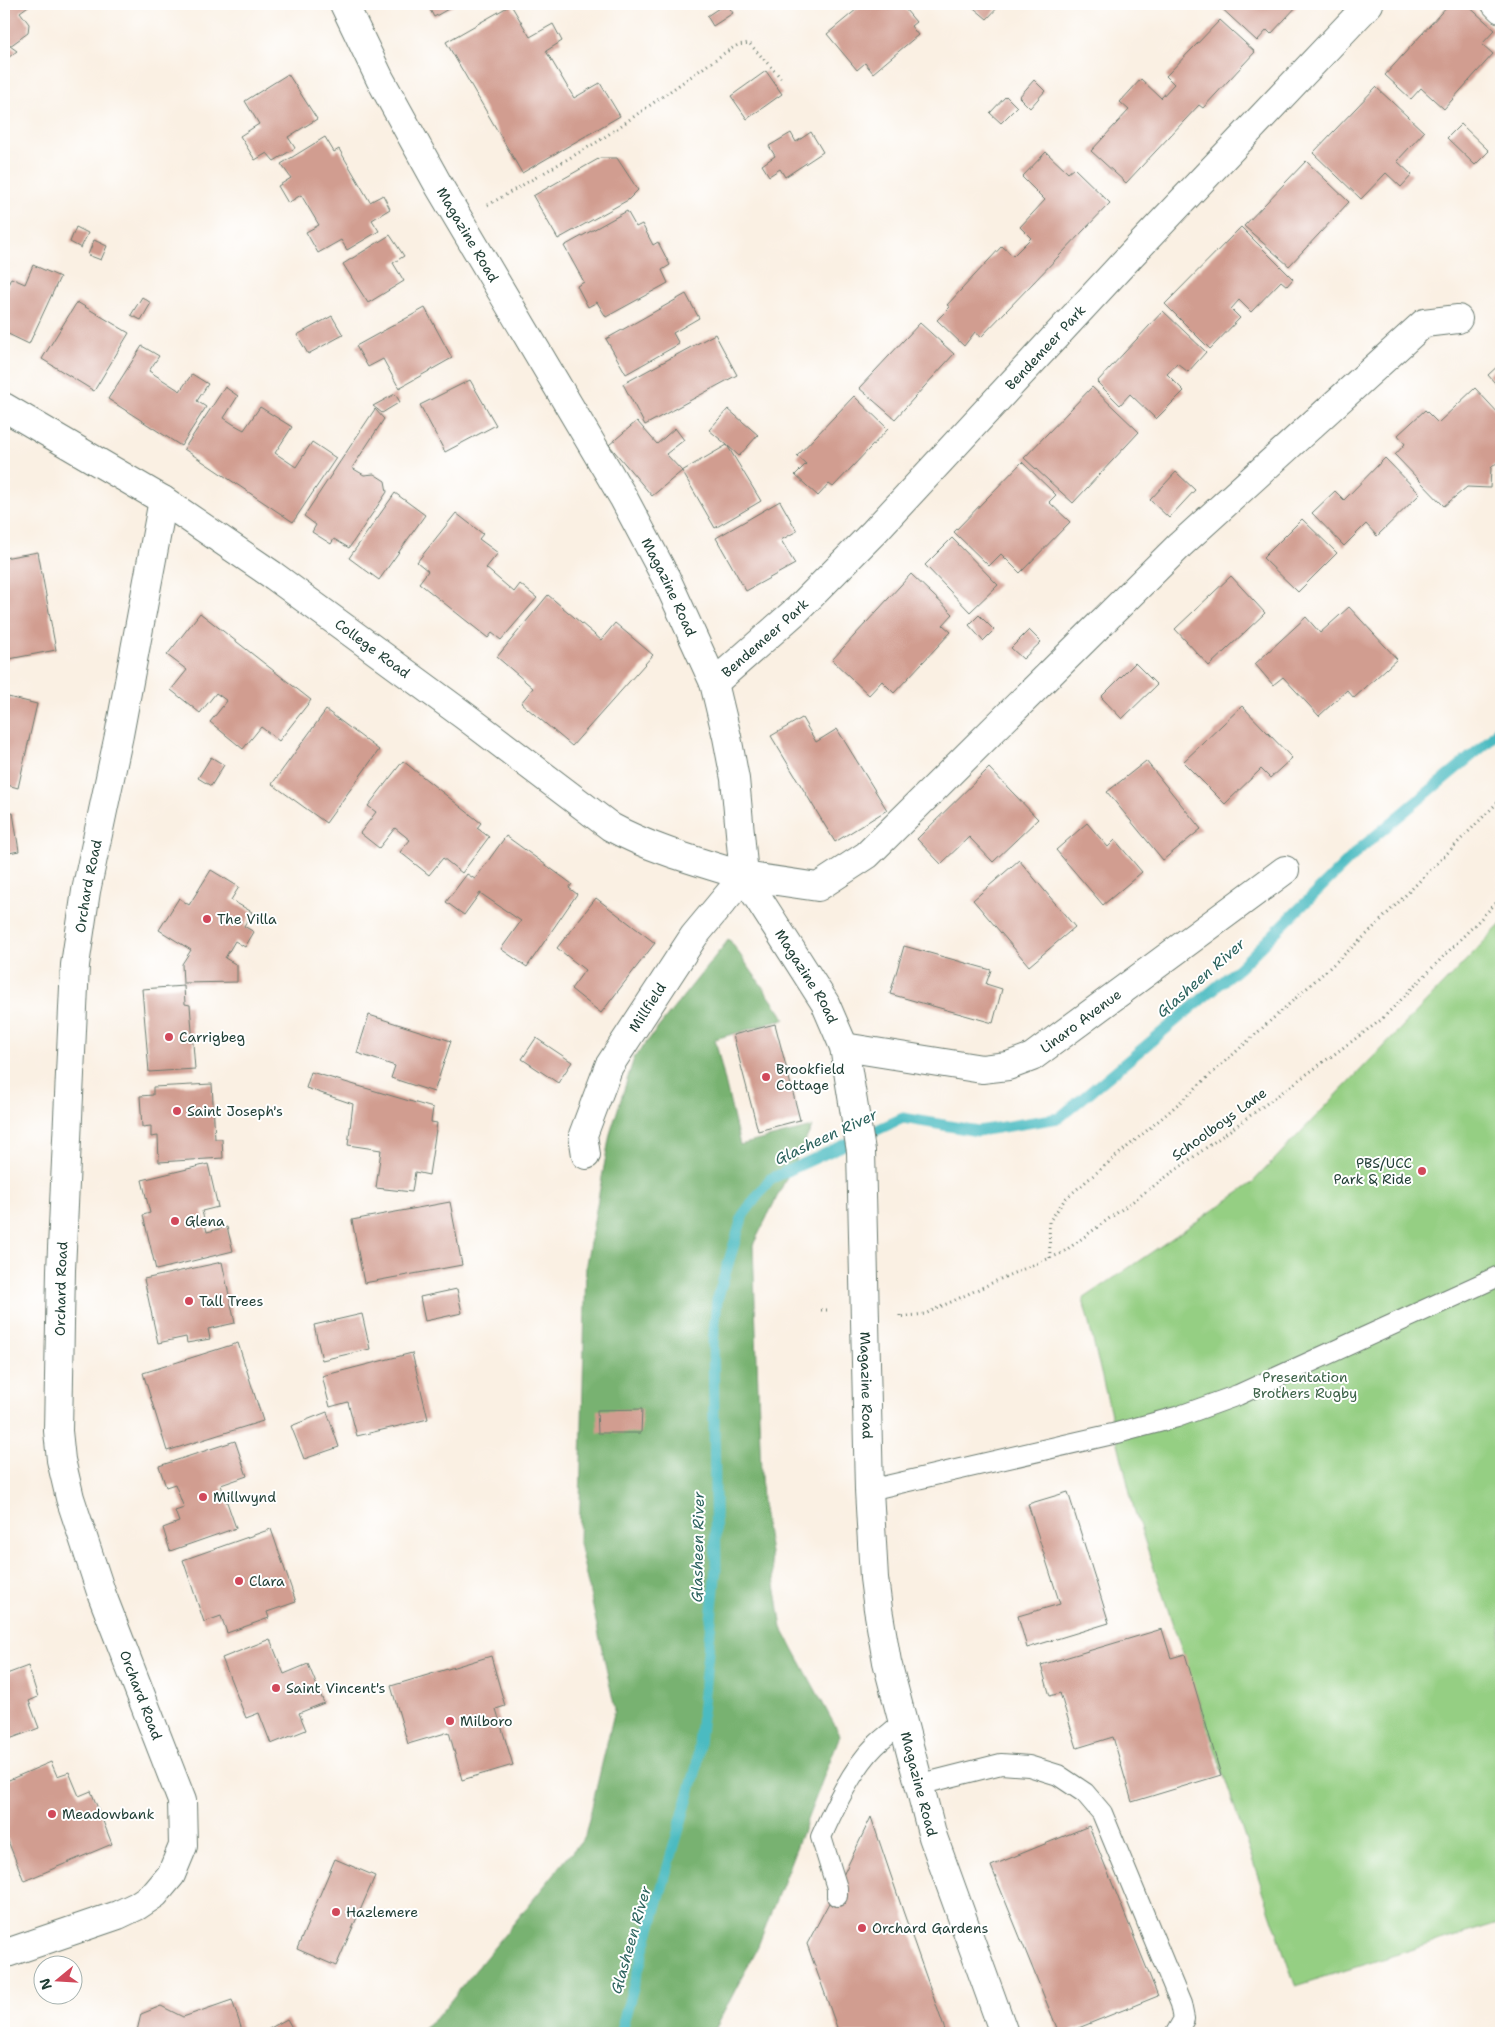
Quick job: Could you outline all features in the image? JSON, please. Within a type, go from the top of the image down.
[{"type":"street","name":"Magazine Road","points":[[344,4],[380,79],[460,221],[622,497],[666,578],[714,683],[735,779],[744,876],[825,1003],[844,1047],[861,1151],[869,1490],[874,1578],[878,1609],[887,1662],[918,1785],[950,1888],[1004,2033]]},
{"type":"street","name":"Bendemeer Park","points":[[714,683],[798,609],[874,532],[1132,254],[1370,4]]},
{"type":"street","points":[[1496,4],[1501,9]]},
{"type":"street","name":"College Road","points":[[4,407],[163,500],[274,576],[611,828],[630,838],[660,849],[744,876],[818,887],[867,855],[1180,545],[1424,323],[1458,319]]},
{"type":"street","name":"Orchard Road","points":[[4,1954],[118,1915],[137,1906],[155,1894],[171,1875],[183,1846],[182,1801],[102,1595],[70,1498],[61,1460],[58,1431],[61,1270],[75,965],[86,891],[119,735],[163,500]]},
{"type":"street","name":"Linaro Avenue","points":[[844,1047],[982,1069],[1008,1066],[1032,1057],[1285,870]]},
{"type":"street","name":"Millfield","points":[[586,1155],[583,1135],[609,1066],[694,936],[744,876]]},
{"type":"lane","points":[[869,1490],[1118,1433],[1177,1417],[1238,1395],[1501,1275]]},
{"type":"lane","points":[[837,1896],[837,1888],[821,1837],[842,1792],[868,1755],[874,1747],[902,1724]]},
{"type":"lane","points":[[918,1785],[1001,1764],[1030,1766],[1058,1775],[1085,1793],[1102,1813],[1182,2004],[1184,2019],[1176,2033]]},
{"type":"path","points":[[460,221],[599,141],[738,45],[749,43],[780,78]]},
{"type":"path","points":[[1050,1258],[1049,1222],[1065,1199],[1169,1112],[1367,934],[1501,799]]},
{"type":"path","name":"Schoolboys Lane","points":[[914,1316],[925,1314],[1050,1258],[1070,1247],[1381,1020],[1501,898]]},
{"type":"green space","name":"Presentation Brothers Rugby","points":[[1501,924],[1501,1922],[1295,1986],[1134,1509],[1083,1299],[1250,1185]]},
{"type":"green space","points":[[729,939],[785,1019],[715,1039],[740,1145],[812,1127],[753,1245],[762,1503],[782,1628],[840,1735],[758,1946],[713,2033],[417,2033],[438,2016],[585,1836],[615,1709],[579,1543],[586,1264],[610,1134],[634,1058]]},
{"type":"building","points":[[4,4],[31,4],[20,12],[29,24],[28,33],[10,46],[17,51],[4,61]]},
{"type":"building","points":[[427,4],[457,4],[434,17]]},
{"type":"building","points":[[725,4],[733,13],[713,26],[707,16]]},
{"type":"building","points":[[863,4],[901,4],[916,22],[911,26],[918,35],[873,73],[865,63],[857,70],[827,34]]},
{"type":"building","points":[[969,4],[1001,4],[987,19]]},
{"type":"building","points":[[1217,4],[1299,4],[1271,34],[1267,30],[1257,41]]},
{"type":"building","points":[[1449,4],[1466,4],[1495,30],[1482,44],[1493,54],[1444,109],[1421,88],[1411,99],[1385,75]]},
{"type":"building","points":[[511,5],[530,37],[553,24],[562,41],[546,51],[574,98],[600,83],[620,116],[522,173],[446,42]]},
{"type":"building","points":[[1220,20],[1255,52],[1203,108],[1199,105],[1126,183],[1091,151],[1129,110],[1120,102],[1141,79],[1161,98],[1174,84],[1166,76]]},
{"type":"building","points":[[766,71],[782,94],[747,119],[731,96]]},
{"type":"building","points":[[288,74],[317,119],[288,137],[295,148],[274,161],[267,153],[255,160],[240,136],[259,124],[245,101]]},
{"type":"building","points":[[1034,80],[1045,91],[1030,108],[1019,97]]},
{"type":"building","points":[[1376,87],[1424,132],[1397,161],[1412,175],[1401,187],[1386,173],[1361,199],[1313,153]]},
{"type":"building","points":[[1006,96],[1017,107],[1001,123],[990,113]]},
{"type":"building","points":[[1461,124],[1489,151],[1475,165],[1447,138]]},
{"type":"building","points":[[811,132],[823,152],[785,177],[780,169],[769,176],[762,165],[775,156],[769,146],[791,133],[796,142]]},
{"type":"building","points":[[325,137],[334,152],[339,149],[370,202],[383,195],[390,209],[372,220],[379,231],[347,250],[341,240],[318,253],[306,232],[319,225],[301,195],[288,203],[278,186],[291,178],[281,164]]},
{"type":"building","points":[[1046,152],[1068,173],[1074,168],[1110,203],[981,337],[975,332],[964,346],[937,320],[950,307],[947,305],[1002,246],[1013,256],[1031,238],[1020,227],[1045,200],[1022,177]]},
{"type":"building","points":[[600,158],[617,158],[638,190],[628,200],[558,239],[533,196]]},
{"type":"building","points":[[1306,161],[1349,202],[1289,266],[1244,226]]},
{"type":"building","points":[[627,211],[636,227],[642,224],[653,245],[658,242],[670,265],[662,270],[668,283],[606,317],[597,302],[588,307],[577,286],[584,282],[564,246]]},
{"type":"building","points":[[76,227],[88,233],[81,248],[70,242]]},
{"type":"building","points":[[1241,227],[1293,279],[1287,286],[1281,281],[1251,312],[1239,300],[1231,309],[1240,318],[1210,349],[1165,304]]},
{"type":"building","points":[[390,235],[404,256],[393,263],[404,281],[368,303],[343,264]]},
{"type":"building","points":[[94,240],[107,246],[101,260],[88,255]]},
{"type":"building","points":[[33,265],[60,277],[29,344],[4,332],[4,295],[11,278],[25,284]]},
{"type":"building","points":[[686,294],[699,318],[673,333],[679,344],[626,374],[606,339]]},
{"type":"building","points":[[142,297],[151,303],[141,320],[131,315]]},
{"type":"building","points":[[77,302],[129,333],[94,391],[42,359]]},
{"type":"building","points":[[425,308],[452,358],[399,388],[383,359],[368,367],[356,346]]},
{"type":"building","points":[[1163,311],[1206,352],[1188,372],[1177,363],[1167,374],[1184,391],[1156,419],[1130,394],[1120,405],[1097,382]]},
{"type":"building","points":[[332,316],[343,335],[308,354],[297,335]]},
{"type":"building","points":[[920,323],[954,354],[895,419],[859,388]]},
{"type":"building","points":[[715,334],[737,375],[645,425],[623,384]]},
{"type":"building","points":[[142,346],[159,356],[149,371],[180,391],[192,374],[208,384],[197,401],[206,407],[181,446],[108,399]]},
{"type":"building","points":[[1501,363],[1501,390],[1488,375]]},
{"type":"building","points":[[470,380],[496,425],[445,452],[420,405]]},
{"type":"building","points":[[225,387],[238,396],[224,418],[233,424],[244,430],[260,407],[292,427],[275,453],[296,467],[312,442],[336,458],[293,522],[184,449]]},
{"type":"building","points":[[1092,387],[1139,432],[1073,503],[1024,458]]},
{"type":"building","points":[[1475,388],[1501,416],[1501,459],[1491,468],[1490,488],[1467,487],[1444,506],[1395,455],[1405,444],[1398,435],[1425,410],[1438,423]]},
{"type":"building","points":[[395,394],[400,402],[382,413],[373,406]]},
{"type":"building","points":[[854,396],[888,429],[833,487],[829,484],[818,496],[795,475],[806,464],[797,456]]},
{"type":"building","points":[[375,409],[384,419],[352,468],[364,475],[374,474],[385,481],[387,492],[349,548],[334,539],[331,544],[312,532],[316,525],[304,516]]},
{"type":"building","points":[[728,409],[758,435],[739,456],[709,430]]},
{"type":"building","points":[[637,421],[657,444],[675,428],[684,440],[666,454],[682,471],[652,496],[609,445]]},
{"type":"building","points":[[727,445],[761,501],[715,528],[682,471]]},
{"type":"building","points":[[1385,458],[1420,494],[1377,536],[1366,524],[1344,546],[1312,513],[1335,491],[1344,500]]},
{"type":"building","points":[[1022,462],[1056,495],[1049,502],[1070,522],[1020,573],[1001,554],[989,566],[954,532]]},
{"type":"building","points":[[1176,472],[1195,490],[1169,518],[1150,500]]},
{"type":"building","points":[[395,493],[425,515],[379,580],[349,558]]},
{"type":"building","points":[[780,501],[797,531],[781,540],[795,564],[746,591],[716,538]]},
{"type":"building","points":[[456,513],[483,534],[479,539],[498,553],[486,568],[514,592],[520,584],[537,598],[501,640],[492,633],[488,638],[419,583],[428,571],[417,562]]},
{"type":"building","points":[[1302,519],[1337,553],[1298,592],[1263,558]]},
{"type":"building","points":[[952,538],[998,585],[970,612],[925,565]]},
{"type":"building","points":[[38,552],[56,650],[4,660],[4,558]]},
{"type":"building","points":[[911,574],[953,614],[943,625],[951,632],[894,693],[882,681],[869,695],[832,660]]},
{"type":"building","points":[[1231,576],[1265,613],[1209,666],[1175,629]]},
{"type":"building","points":[[548,595],[601,640],[615,623],[653,655],[572,746],[521,703],[533,688],[497,657]]},
{"type":"building","points":[[1349,607],[1397,659],[1354,698],[1347,690],[1319,716],[1283,677],[1273,685],[1255,664],[1306,617],[1320,633]]},
{"type":"building","points":[[200,613],[311,700],[279,741],[261,727],[243,749],[210,722],[227,701],[216,693],[200,713],[171,690],[187,670],[167,655]]},
{"type":"building","points":[[979,615],[994,630],[983,641],[969,625]]},
{"type":"building","points":[[1029,630],[1041,642],[1023,659],[1011,648]]},
{"type":"building","points":[[1135,663],[1157,685],[1122,719],[1101,697]]},
{"type":"building","points":[[4,696],[37,704],[18,788],[4,784]]},
{"type":"building","points":[[1242,706],[1292,758],[1270,778],[1261,769],[1225,804],[1183,762]]},
{"type":"building","points":[[326,710],[379,750],[326,823],[272,784]]},
{"type":"building","points":[[802,718],[816,742],[837,729],[887,810],[835,842],[771,736]]},
{"type":"building","points":[[211,757],[224,765],[211,786],[198,778]]},
{"type":"building","points":[[403,761],[481,823],[477,828],[489,837],[462,873],[443,858],[429,875],[400,852],[410,840],[395,828],[379,848],[360,833],[376,812],[368,806]]},
{"type":"building","points":[[1146,761],[1201,829],[1163,860],[1107,792]]},
{"type":"building","points":[[989,768],[1038,819],[993,862],[969,837],[941,864],[917,839]]},
{"type":"building","points":[[13,813],[19,851],[4,854],[4,815]]},
{"type":"building","points":[[1087,823],[1108,847],[1115,840],[1142,872],[1103,905],[1056,850]]},
{"type":"building","points":[[506,836],[572,884],[569,888],[577,894],[527,967],[501,949],[521,921],[480,893],[464,915],[446,902],[467,874],[475,879]]},
{"type":"building","points":[[1019,860],[1075,927],[1029,966],[973,900]]},
{"type":"building","name":"The Villa","points":[[211,870],[239,887],[231,900],[252,912],[244,926],[254,932],[245,947],[235,941],[225,958],[237,965],[237,982],[183,983],[182,964],[191,950],[159,930],[179,898],[189,905]]},
{"type":"building","points":[[596,898],[655,943],[601,1013],[571,989],[585,970],[557,948]]},
{"type":"building","points":[[904,946],[991,970],[986,984],[1002,989],[993,1023],[890,994]]},
{"type":"building","name":"Carrigbeg","points":[[184,986],[185,1004],[190,1005],[195,1069],[149,1072],[142,989]]},
{"type":"building","points":[[369,1015],[451,1041],[434,1092],[391,1078],[395,1066],[357,1053]]},
{"type":"building","name":"Brookfield Cottage","points":[[775,1024],[800,1120],[758,1131],[733,1035]]},
{"type":"building","points":[[536,1038],[572,1062],[558,1083],[522,1059]]},
{"type":"building","points":[[311,1072],[433,1108],[431,1122],[437,1123],[429,1175],[415,1172],[412,1192],[376,1188],[381,1150],[348,1145],[353,1104],[306,1088]]},
{"type":"building","name":"Saint Joseph's","points":[[212,1084],[215,1139],[222,1139],[223,1158],[159,1162],[158,1136],[151,1137],[151,1126],[142,1127],[140,1096],[153,1095],[153,1087]]},
{"type":"building","name":"Glena","points":[[208,1164],[218,1207],[202,1211],[207,1232],[227,1227],[233,1251],[156,1270],[143,1215],[150,1213],[142,1180]]},
{"type":"building","points":[[450,1202],[462,1265],[364,1283],[352,1220]]},
{"type":"building","name":"Tall Trees","points":[[222,1262],[235,1323],[208,1329],[210,1339],[187,1343],[186,1337],[158,1343],[144,1279]]},
{"type":"building","points":[[457,1289],[462,1313],[425,1321],[420,1297]]},
{"type":"building","points":[[362,1314],[370,1349],[322,1360],[314,1325]]},
{"type":"building","points":[[238,1343],[263,1421],[167,1451],[143,1373]]},
{"type":"building","points":[[412,1353],[428,1419],[357,1436],[348,1402],[330,1407],[322,1376]]},
{"type":"building","points":[[642,1409],[641,1433],[598,1433],[597,1410]]},
{"type":"building","points":[[327,1412],[339,1447],[304,1459],[291,1426]]},
{"type":"building","name":"Millwynd","points":[[235,1441],[247,1476],[221,1485],[236,1528],[170,1551],[163,1528],[179,1522],[175,1511],[184,1508],[175,1484],[166,1487],[159,1466]]},
{"type":"building","points":[[1068,1492],[1109,1623],[1027,1648],[1018,1616],[1060,1604],[1028,1504]]},
{"type":"building","name":"Clara","points":[[271,1529],[296,1602],[267,1612],[269,1618],[227,1633],[221,1616],[204,1622],[183,1560]]},
{"type":"building","points":[[1162,1629],[1171,1658],[1185,1654],[1221,1775],[1132,1802],[1113,1737],[1077,1748],[1060,1693],[1050,1696],[1041,1665]]},
{"type":"building","name":"Saint Vincent's","points":[[270,1639],[284,1674],[308,1664],[324,1703],[299,1713],[306,1730],[271,1744],[259,1713],[246,1718],[222,1658]]},
{"type":"building","name":"Milboro","points":[[491,1656],[505,1706],[496,1709],[513,1765],[462,1780],[449,1732],[408,1744],[391,1686]]},
{"type":"building","points":[[28,1666],[38,1697],[29,1701],[39,1728],[4,1741],[4,1675]]},
{"type":"building","name":"Meadowbank","points":[[51,1762],[57,1776],[69,1772],[79,1796],[91,1791],[112,1844],[24,1881],[4,1831],[4,1782]]},
{"type":"building","name":"Orchard Gardens","points":[[871,1817],[946,2033],[839,2033],[807,1944],[837,1888]]},
{"type":"building","points":[[1089,1826],[1158,1996],[1066,2033],[1059,2033],[991,1866]]},
{"type":"building","name":"Hazlemere","points":[[335,1859],[375,1876],[336,1966],[297,1949]]},
{"type":"building","points":[[232,2000],[243,2033],[132,2033],[137,2031],[141,2014],[161,2006],[183,2017]]},
{"type":"building","points":[[287,2019],[295,2033],[266,2033],[265,2031]]},
{"type":"waterway","name":"Glasheen River","points":[[620,2033],[697,1766],[716,1568],[713,1343],[717,1300],[743,1215],[770,1179],[903,1118],[978,1131],[1059,1118],[1239,968],[1362,847],[1487,743],[1501,726]]},
{"type":"place","name":"The Villa","points":[[207,919]]},
{"type":"place","name":"Carrigbeg","points":[[169,1037]]},
{"type":"place","name":"Brookfield Cottage","points":[[766,1077]]},
{"type":"place","name":"Saint Joseph's","points":[[177,1111]]},
{"type":"place","name":"PBS/UCC Park & Ride","points":[[1422,1171]]},
{"type":"place","name":"Glena","points":[[175,1221]]},
{"type":"place","name":"Tall Trees","points":[[189,1301]]},
{"type":"place","name":"Millwynd","points":[[203,1497]]},
{"type":"place","name":"Clara","points":[[239,1581]]},
{"type":"place","name":"Saint Vincent's","points":[[276,1688]]},
{"type":"place","name":"Milboro","points":[[450,1721]]},
{"type":"place","name":"Meadowbank","points":[[52,1814]]},
{"type":"place","name":"Hazlemere","points":[[336,1912]]},
{"type":"place","name":"Orchard Gardens","points":[[862,1928]]}]
